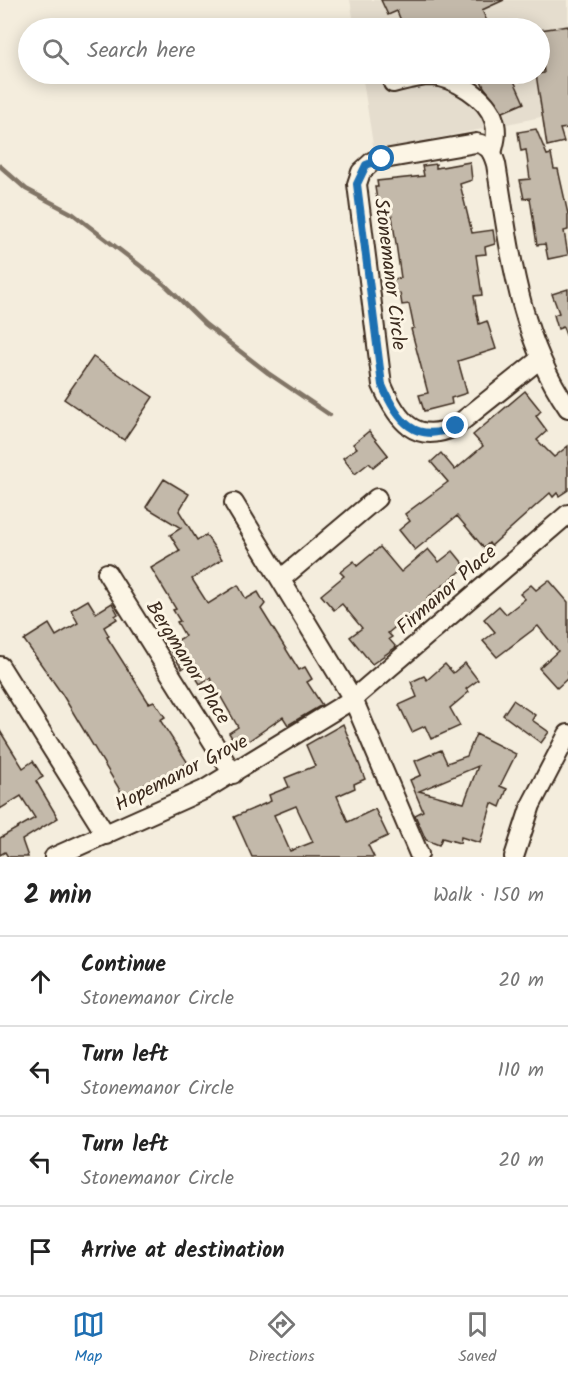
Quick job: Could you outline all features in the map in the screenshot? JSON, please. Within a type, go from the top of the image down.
[{"type":"street","points":[[458,84],[484,104],[494,119],[497,133],[492,153],[518,293],[529,332],[540,359],[568,408]]},
{"type":"street","name":"Stonemanor Circle","points":[[492,153],[486,144],[476,142],[373,161],[361,172],[357,184],[382,385],[391,406],[403,421],[414,430],[434,434],[456,426],[540,359]]},
{"type":"street","points":[[281,579],[377,498]]},
{"type":"street","points":[[234,503],[353,699],[422,856]]},
{"type":"street","name":"Firmanor Place","points":[[353,699],[568,514]]},
{"type":"street","name":"Bergmanor Place","points":[[107,573],[233,774]]},
{"type":"street","points":[[0,666],[106,835]]},
{"type":"street","name":"Hopemanor Grove","points":[[54,857],[204,790],[353,699]]},
{"type":"street","points":[[514,857],[531,805],[568,734]]},
{"type":"shaded area","points":[[350,0],[568,0],[568,115],[541,117],[374,151],[364,84],[550,84],[550,18],[353,18]]},
{"type":"building","points":[[381,0],[504,0],[482,10],[486,18],[400,18],[397,11],[388,15]]},
{"type":"building","points":[[568,26],[568,128],[560,129],[564,142],[547,146],[538,84],[550,84],[550,29]]},
{"type":"building","points":[[483,84],[515,84],[524,103],[503,112]]},
{"type":"building","points":[[536,129],[547,155],[551,154],[554,169],[558,169],[568,214],[568,230],[564,231],[568,255],[548,259],[545,244],[537,245],[530,198],[524,199],[520,180],[530,179],[526,150],[521,151],[518,132]]},
{"type":"building","points":[[470,162],[472,180],[460,184],[472,233],[493,230],[495,244],[485,247],[486,254],[476,255],[482,295],[474,296],[479,324],[487,321],[496,349],[458,361],[467,393],[451,398],[452,404],[424,411],[419,395],[428,393],[411,329],[414,328],[409,304],[402,305],[400,293],[394,294],[392,279],[401,278],[392,216],[380,218],[375,187],[378,187],[377,181],[424,176],[422,166],[436,164],[436,168]]},
{"type":"building","points":[[568,289],[568,334],[566,335],[563,327],[558,329],[554,315],[559,313],[552,294]]},
{"type":"building","points":[[93,357],[153,397],[124,440],[64,399]]},
{"type":"building","points":[[525,391],[541,411],[536,416],[547,431],[537,440],[554,457],[568,446],[568,490],[559,496],[557,493],[553,497],[550,493],[491,546],[489,543],[484,548],[457,516],[415,550],[399,530],[410,521],[405,514],[448,482],[431,462],[441,453],[455,470],[483,446],[473,435]]},
{"type":"building","points":[[369,431],[388,455],[373,467],[369,463],[355,474],[343,458],[357,448],[353,444]]},
{"type":"building","points":[[164,479],[189,494],[179,511],[197,540],[206,535],[222,559],[192,579],[208,604],[238,585],[246,599],[258,592],[265,604],[261,609],[299,670],[305,667],[312,679],[307,682],[322,705],[288,725],[283,717],[241,746],[238,741],[235,743],[229,733],[238,727],[210,678],[200,684],[188,665],[182,669],[168,646],[185,636],[173,610],[176,609],[151,568],[180,551],[170,535],[181,528],[146,507]]},
{"type":"building","points":[[380,547],[401,572],[428,549],[439,562],[453,551],[466,567],[427,598],[435,607],[422,618],[416,610],[388,633],[392,637],[389,639],[396,647],[372,664],[350,637],[362,628],[342,604],[334,610],[321,595],[344,576],[340,572],[354,561],[357,566]]},
{"type":"building","points":[[549,580],[568,602],[568,678],[557,688],[539,668],[558,651],[538,626],[497,657],[483,641],[495,632],[484,619],[499,606],[506,614],[525,599],[520,594],[531,585],[536,590]]},
{"type":"building","points":[[88,600],[96,613],[112,603],[118,614],[115,616],[117,619],[104,627],[109,636],[107,637],[149,703],[154,701],[165,717],[160,720],[188,763],[171,774],[175,781],[161,790],[154,779],[124,797],[62,694],[24,640],[49,624],[56,636],[78,623],[71,610]]},
{"type":"building","points":[[465,663],[478,680],[466,689],[469,692],[450,708],[460,726],[431,739],[425,726],[412,732],[399,705],[417,697],[411,682],[424,676],[427,680],[445,664],[453,673]]},
{"type":"building","points":[[513,700],[535,715],[532,720],[549,732],[541,743],[503,715]]},
{"type":"building","points":[[343,724],[365,779],[354,784],[355,788],[337,796],[348,822],[375,809],[388,836],[368,845],[374,857],[252,857],[234,817],[271,801],[269,795],[289,787],[285,778],[315,766],[306,745]],"holes":[[[296,806],[313,842],[290,851],[274,815]]]},
{"type":"building","points":[[0,731],[23,768],[33,761],[43,777],[36,781],[58,818],[22,840],[28,857],[8,857],[5,852],[0,855],[0,838],[35,818],[21,796],[0,809]]},
{"type":"building","points":[[476,734],[516,754],[500,786],[507,789],[500,807],[492,803],[480,843],[461,837],[460,843],[442,838],[439,845],[426,840],[415,815],[423,811],[410,780],[421,775],[415,761],[441,750],[447,763],[467,756]],"holes":[[[478,766],[464,803],[419,791]]]},
{"type":"waterway","points":[[0,166],[26,189],[73,214],[164,284],[205,324],[268,373],[330,415]]},
{"type":"route","points":[[382,159],[366,165],[357,184],[382,385],[391,406],[414,430],[434,434],[456,426]]}]
